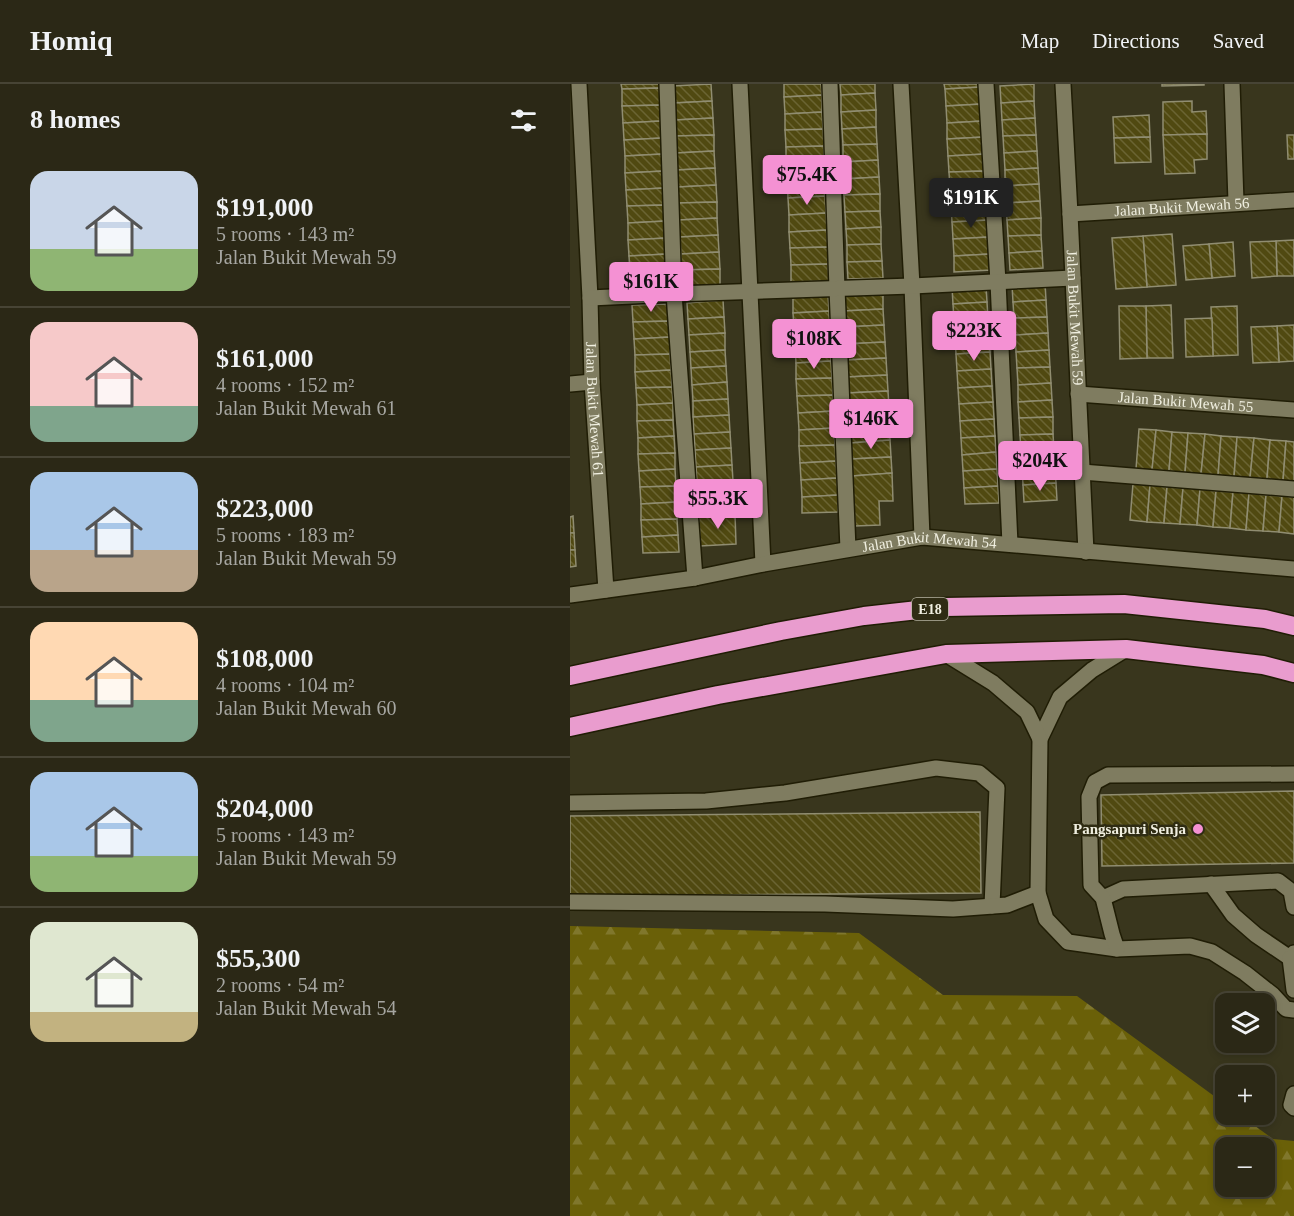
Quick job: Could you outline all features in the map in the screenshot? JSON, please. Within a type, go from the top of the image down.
[{"type":"highway","name":"E18","points":[[570,676],[781,631],[864,616],[945,607],[1124,604],[1265,619],[1294,626]]},
{"type":"highway","points":[[570,727],[718,696],[946,654],[1126,649],[1263,665],[1294,674]]},
{"type":"street","name":"Jalan Bukit Mewah 61","points":[[579,84],[592,382],[606,590]]},
{"type":"street","points":[[667,84],[674,294],[695,578]]},
{"type":"street","points":[[740,84],[763,564]]},
{"type":"street","points":[[830,84],[848,549]]},
{"type":"street","points":[[901,84],[922,537]]},
{"type":"street","points":[[986,84],[1010,544]]},
{"type":"street","name":"Jalan Bukit Mewah 59","points":[[1063,84],[1086,552]]},
{"type":"street","points":[[1232,84],[1236,202]]},
{"type":"street","name":"Jalan Bukit Mewah 56","points":[[1070,214],[1294,200]]},
{"type":"street","points":[[590,298],[1073,278]]},
{"type":"street","points":[[570,384],[592,382]]},
{"type":"street","name":"Jalan Bukit Mewah 55","points":[[1078,394],[1294,410]]},
{"type":"street","points":[[1082,472],[1294,489]]},
{"type":"street","name":"Jalan Bukit Mewah 54","points":[[570,595],[695,578],[922,537],[1294,568]]},
{"type":"street","points":[[1126,649],[1092,670],[1060,697],[1040,739],[1038,894],[1046,919],[1068,942],[1117,949],[1190,946],[1212,952],[1245,973],[1273,995],[1286,1009],[1294,1010]]},
{"type":"street","points":[[946,654],[993,684],[1027,712],[1040,739]]},
{"type":"street","points":[[570,803],[706,801],[785,793],[936,768],[980,773],[997,788],[992,906]]},
{"type":"street","points":[[1117,949],[1103,898],[1091,885],[1089,797],[1095,782],[1108,774],[1294,774]]},
{"type":"street","points":[[1103,898],[1123,889],[1278,881],[1291,891],[1294,907]]},
{"type":"street","points":[[1211,885],[1233,915],[1256,935],[1292,956],[1294,990]]},
{"type":"street","points":[[570,902],[825,904],[953,909],[1007,905],[1038,894]]},
{"type":"street","points":[[1294,1094],[1291,1105],[1294,1108]]},
{"type":"green space","points":[[570,926],[859,933],[943,995],[1077,996],[1215,1097],[1215,1125],[1254,1125],[1270,1137],[1215,1137],[1215,1197],[1275,1197],[1275,1139],[1294,1141],[1294,1216],[570,1216]]},
{"type":"building","points":[[621,84],[659,84],[660,88],[622,89]]},
{"type":"building","points":[[711,84],[712,101],[674,103],[673,86]]},
{"type":"building","points":[[784,84],[821,84],[822,95],[784,97]]},
{"type":"building","points":[[840,84],[875,84],[875,93],[841,95]]},
{"type":"building","points":[[944,84],[981,84],[981,87],[945,89]]},
{"type":"building","points":[[1034,84],[1034,101],[1001,103],[1000,86]]},
{"type":"building","points":[[1162,84],[1204,84],[1204,85],[1162,86]]},
{"type":"building","points":[[981,87],[982,104],[946,106],[945,89]]},
{"type":"building","points":[[660,88],[661,105],[622,106],[622,89]]},
{"type":"building","points":[[875,93],[876,110],[841,112],[841,95]]},
{"type":"building","points":[[822,95],[822,112],[785,114],[784,97]]},
{"type":"building","points":[[712,101],[713,118],[675,120],[674,103]]},
{"type":"building","points":[[1034,101],[1035,118],[1002,120],[1001,103]]},
{"type":"building","points":[[1192,101],[1192,112],[1206,111],[1207,134],[1163,135],[1163,102]]},
{"type":"building","points":[[982,104],[983,121],[947,123],[946,106]]},
{"type":"building","points":[[661,105],[661,121],[623,123],[622,106]]},
{"type":"building","points":[[876,110],[876,127],[842,129],[841,112]]},
{"type":"building","points":[[822,112],[823,129],[785,130],[785,114]]},
{"type":"building","points":[[1149,115],[1150,137],[1114,138],[1113,117]]},
{"type":"building","points":[[713,118],[714,135],[675,136],[675,120]]},
{"type":"building","points":[[1035,118],[1036,135],[1003,136],[1002,120]]},
{"type":"building","points":[[661,121],[662,138],[624,140],[623,123]]},
{"type":"building","points":[[983,121],[984,137],[947,139],[947,123]]},
{"type":"building","points":[[876,127],[877,144],[843,145],[842,129]]},
{"type":"building","points":[[823,129],[824,146],[786,147],[785,130]]},
{"type":"building","points":[[1207,134],[1207,159],[1194,160],[1195,173],[1165,174],[1163,135]]},
{"type":"building","points":[[714,135],[714,151],[676,153],[675,136]]},
{"type":"building","points":[[1036,135],[1037,151],[1004,153],[1003,136]]},
{"type":"building","points":[[1287,135],[1294,135],[1294,159],[1288,159]]},
{"type":"building","points":[[984,137],[985,154],[948,156],[947,139]]},
{"type":"building","points":[[1150,137],[1151,162],[1115,163],[1114,138]]},
{"type":"building","points":[[662,138],[663,154],[625,156],[624,140]]},
{"type":"building","points":[[877,144],[878,160],[843,162],[843,145]]},
{"type":"building","points":[[824,146],[824,163],[786,164],[786,147]]},
{"type":"building","points":[[714,151],[715,168],[677,170],[676,153]]},
{"type":"building","points":[[1037,151],[1038,168],[1005,170],[1004,153]]},
{"type":"building","points":[[663,154],[664,171],[625,173],[625,156]]},
{"type":"building","points":[[985,154],[986,171],[949,172],[948,156]]},
{"type":"building","points":[[878,160],[879,177],[844,179],[843,162]]},
{"type":"building","points":[[824,163],[825,179],[787,181],[786,164]]},
{"type":"building","points":[[715,168],[716,185],[678,187],[677,170]]},
{"type":"building","points":[[1038,168],[1039,184],[1005,186],[1005,170]]},
{"type":"building","points":[[664,171],[664,188],[626,190],[625,173]]},
{"type":"building","points":[[986,171],[987,187],[950,189],[949,172]]},
{"type":"building","points":[[879,177],[880,194],[844,195],[844,179]]},
{"type":"building","points":[[825,179],[825,196],[788,198],[787,181]]},
{"type":"building","points":[[1039,184],[1040,201],[1006,203],[1005,186]]},
{"type":"building","points":[[716,185],[717,202],[678,203],[678,187]]},
{"type":"building","points":[[987,187],[988,204],[951,206],[950,189]]},
{"type":"building","points":[[664,188],[665,205],[627,206],[626,190]]},
{"type":"building","points":[[880,194],[880,211],[845,212],[844,195]]},
{"type":"building","points":[[825,196],[826,213],[789,215],[788,198]]},
{"type":"building","points":[[1040,201],[1041,218],[1007,220],[1006,203]]},
{"type":"building","points":[[717,202],[717,218],[679,220],[678,203]]},
{"type":"building","points":[[988,204],[989,220],[952,222],[951,206]]},
{"type":"building","points":[[665,205],[666,221],[628,223],[627,206]]},
{"type":"building","points":[[880,211],[881,227],[846,229],[845,212]]},
{"type":"building","points":[[826,213],[827,230],[789,232],[789,215]]},
{"type":"building","points":[[717,218],[718,235],[680,237],[679,220]]},
{"type":"building","points":[[1041,218],[1041,235],[1008,236],[1007,220]]},
{"type":"building","points":[[989,220],[989,237],[953,239],[952,222]]},
{"type":"building","points":[[666,221],[667,238],[628,240],[628,223]]},
{"type":"building","points":[[881,227],[881,244],[847,245],[846,229]]},
{"type":"building","points":[[827,230],[828,247],[790,248],[789,232]]},
{"type":"building","points":[[1172,234],[1176,285],[1147,287],[1143,236]]},
{"type":"building","points":[[718,235],[719,252],[681,254],[680,237]]},
{"type":"building","points":[[1041,235],[1042,251],[1009,253],[1008,236]]},
{"type":"building","points":[[1143,236],[1147,287],[1116,289],[1112,238]]},
{"type":"building","points":[[989,237],[990,254],[954,256],[953,239]]},
{"type":"building","points":[[667,238],[667,254],[629,256],[628,240]]},
{"type":"building","points":[[1294,240],[1294,276],[1277,276],[1276,241]]},
{"type":"building","points":[[1276,241],[1277,276],[1252,278],[1250,242]]},
{"type":"building","points":[[1233,242],[1235,276],[1212,278],[1209,244]]},
{"type":"building","points":[[881,244],[882,261],[847,262],[847,245]]},
{"type":"building","points":[[1209,244],[1212,278],[1186,280],[1183,246]]},
{"type":"building","points":[[828,247],[828,264],[791,265],[790,248]]},
{"type":"building","points":[[1042,251],[1043,268],[1010,270],[1009,253]]},
{"type":"building","points":[[719,252],[720,269],[681,270],[681,254]]},
{"type":"building","points":[[667,254],[668,271],[630,273],[629,256]]},
{"type":"building","points":[[990,254],[991,270],[954,272],[954,256]]},
{"type":"building","points":[[882,261],[883,278],[848,279],[847,262]]},
{"type":"building","points":[[828,264],[829,281],[791,282],[791,265]]},
{"type":"building","points":[[720,269],[720,285],[682,287],[681,270]]},
{"type":"building","points":[[668,271],[669,288],[631,290],[630,273]]},
{"type":"building","points":[[1045,283],[1046,300],[1013,302],[1012,285]]},
{"type":"building","points":[[986,286],[987,302],[953,304],[952,287]]},
{"type":"building","points":[[883,292],[883,309],[843,311],[842,294]]},
{"type":"building","points":[[828,294],[829,311],[793,313],[793,296]]},
{"type":"building","points":[[723,300],[724,317],[688,319],[687,303]]},
{"type":"building","points":[[1046,300],[1047,317],[1014,318],[1013,302]]},
{"type":"building","points":[[987,302],[988,319],[954,321],[953,304]]},
{"type":"building","points":[[669,304],[669,321],[633,322],[632,305]]},
{"type":"building","points":[[1171,305],[1173,358],[1147,358],[1146,306]]},
{"type":"building","points":[[1119,306],[1146,306],[1147,358],[1120,359]]},
{"type":"building","points":[[1237,306],[1238,355],[1213,356],[1211,307]]},
{"type":"building","points":[[883,309],[884,325],[844,327],[843,311]]},
{"type":"building","points":[[829,311],[830,328],[794,329],[793,313]]},
{"type":"building","points":[[724,317],[725,333],[689,335],[688,319]]},
{"type":"building","points":[[1047,317],[1048,333],[1015,335],[1014,318]]},
{"type":"building","points":[[1212,318],[1213,356],[1186,357],[1185,319]]},
{"type":"building","points":[[988,319],[989,336],[955,338],[954,321]]},
{"type":"building","points":[[669,321],[670,337],[634,339],[633,322]]},
{"type":"building","points":[[884,325],[885,342],[845,344],[844,327]]},
{"type":"building","points":[[1294,325],[1294,361],[1279,362],[1277,326]]},
{"type":"building","points":[[1277,326],[1279,362],[1253,363],[1251,327]]},
{"type":"building","points":[[830,328],[831,345],[795,346],[794,329]]},
{"type":"building","points":[[725,333],[725,350],[690,352],[689,335]]},
{"type":"building","points":[[1048,333],[1049,350],[1016,352],[1015,335]]},
{"type":"building","points":[[989,336],[990,352],[956,354],[955,338]]},
{"type":"building","points":[[670,337],[670,354],[635,355],[634,339]]},
{"type":"building","points":[[885,342],[886,358],[846,360],[845,344]]},
{"type":"building","points":[[831,345],[831,361],[796,363],[795,346]]},
{"type":"building","points":[[725,350],[726,366],[691,368],[690,352]]},
{"type":"building","points":[[1049,350],[1050,367],[1017,368],[1016,352]]},
{"type":"building","points":[[990,352],[991,369],[957,371],[956,354]]},
{"type":"building","points":[[670,354],[671,370],[635,372],[635,355]]},
{"type":"building","points":[[886,358],[887,375],[847,377],[846,360]]},
{"type":"building","points":[[831,361],[832,378],[796,379],[796,363]]},
{"type":"building","points":[[726,366],[727,382],[692,385],[691,368]]},
{"type":"building","points":[[1050,367],[1051,383],[1018,385],[1017,368]]},
{"type":"building","points":[[991,369],[992,386],[958,388],[957,371]]},
{"type":"building","points":[[671,370],[672,387],[636,388],[635,372]]},
{"type":"building","points":[[887,375],[888,391],[847,393],[847,377]]},
{"type":"building","points":[[832,378],[833,395],[797,396],[796,379]]},
{"type":"building","points":[[727,382],[728,399],[693,401],[692,385]]},
{"type":"building","points":[[1051,383],[1052,400],[1018,402],[1018,385]]},
{"type":"building","points":[[992,386],[993,402],[959,404],[958,388]]},
{"type":"building","points":[[672,387],[673,403],[637,405],[636,388]]},
{"type":"building","points":[[888,391],[889,408],[848,410],[847,393]]},
{"type":"building","points":[[833,395],[834,411],[798,413],[797,396]]},
{"type":"building","points":[[728,399],[729,415],[693,417],[693,401]]},
{"type":"building","points":[[1052,400],[1053,417],[1019,418],[1018,402]]},
{"type":"building","points":[[993,402],[994,419],[960,421],[959,404]]},
{"type":"building","points":[[673,403],[673,420],[637,421],[637,405]]},
{"type":"building","points":[[889,408],[889,424],[849,426],[848,410]]},
{"type":"building","points":[[834,411],[834,428],[799,430],[798,413]]},
{"type":"building","points":[[729,415],[730,432],[694,434],[693,417]]},
{"type":"building","points":[[1053,417],[1053,434],[1020,435],[1019,418]]},
{"type":"building","points":[[994,419],[995,436],[961,438],[960,421]]},
{"type":"building","points":[[673,420],[674,436],[638,438],[637,421]]},
{"type":"building","points":[[889,424],[890,440],[850,443],[849,426]]},
{"type":"building","points":[[834,428],[835,445],[799,446],[799,430]]},
{"type":"building","points":[[1139,429],[1156,430],[1152,470],[1136,469]]},
{"type":"building","points":[[1156,430],[1172,432],[1169,471],[1152,470]]},
{"type":"building","points":[[730,432],[731,448],[695,450],[694,434]]},
{"type":"building","points":[[1172,432],[1188,433],[1185,473],[1169,471]]},
{"type":"building","points":[[1188,433],[1205,434],[1201,474],[1185,473]]},
{"type":"building","points":[[1053,434],[1054,450],[1021,452],[1020,435]]},
{"type":"building","points":[[1205,434],[1221,436],[1218,476],[1201,474]]},
{"type":"building","points":[[674,436],[675,453],[638,454],[638,438]]},
{"type":"building","points":[[995,436],[996,452],[962,455],[961,438]]},
{"type":"building","points":[[1221,436],[1237,437],[1234,477],[1218,476]]},
{"type":"building","points":[[1237,437],[1254,438],[1250,478],[1234,477]]},
{"type":"building","points":[[1254,438],[1270,440],[1267,479],[1250,478]]},
{"type":"building","points":[[890,440],[891,457],[851,459],[850,443]]},
{"type":"building","points":[[1270,440],[1286,441],[1283,481],[1267,479]]},
{"type":"building","points":[[1286,441],[1294,442],[1294,482],[1283,481]]},
{"type":"building","points":[[835,445],[836,461],[800,463],[799,446]]},
{"type":"building","points":[[731,448],[732,465],[696,467],[695,450]]},
{"type":"building","points":[[1054,450],[1055,467],[1022,468],[1021,452]]},
{"type":"building","points":[[996,452],[997,469],[963,471],[962,455]]},
{"type":"building","points":[[675,453],[675,469],[639,471],[638,454]]},
{"type":"building","points":[[891,457],[892,473],[852,476],[851,459]]},
{"type":"building","points":[[836,461],[837,478],[801,480],[800,463]]},
{"type":"building","points":[[732,465],[733,481],[697,483],[696,467]]},
{"type":"building","points":[[1055,467],[1056,483],[1023,485],[1022,468]]},
{"type":"building","points":[[675,469],[676,486],[640,487],[639,471]]},
{"type":"building","points":[[997,469],[998,486],[964,488],[963,471]]},
{"type":"building","points":[[892,473],[893,501],[879,501],[880,525],[855,526],[852,476]]},
{"type":"building","points":[[837,478],[838,495],[802,497],[801,480]]},
{"type":"building","points":[[733,481],[734,498],[698,499],[697,483]]},
{"type":"building","points":[[1056,483],[1057,500],[1024,502],[1023,485]]},
{"type":"building","points":[[1133,484],[1150,485],[1147,522],[1130,520]]},
{"type":"building","points":[[1150,485],[1167,487],[1164,523],[1147,522]]},
{"type":"building","points":[[676,486],[677,502],[641,504],[640,487]]},
{"type":"building","points":[[998,486],[999,503],[965,504],[964,488]]},
{"type":"building","points":[[1167,487],[1183,488],[1180,524],[1164,523]]},
{"type":"building","points":[[1183,488],[1200,489],[1197,525],[1180,524]]},
{"type":"building","points":[[1200,489],[1216,491],[1213,527],[1197,525]]},
{"type":"building","points":[[1216,491],[1233,492],[1230,528],[1213,527]]},
{"type":"building","points":[[1233,492],[1249,493],[1246,530],[1230,528]]},
{"type":"building","points":[[1249,493],[1266,495],[1263,531],[1246,530]]},
{"type":"building","points":[[838,495],[838,512],[802,513],[802,497]]},
{"type":"building","points":[[1266,495],[1282,496],[1279,532],[1263,531]]},
{"type":"building","points":[[1282,496],[1294,497],[1294,534],[1279,532]]},
{"type":"building","points":[[734,498],[735,514],[699,516],[698,499]]},
{"type":"building","points":[[677,502],[677,519],[641,520],[641,504]]},
{"type":"building","points":[[735,514],[736,544],[700,546],[699,516]]},
{"type":"building","points":[[573,516],[574,533],[570,533],[570,517]]},
{"type":"building","points":[[677,519],[678,535],[642,537],[641,520]]},
{"type":"building","points":[[570,533],[574,533],[575,550],[570,550]]},
{"type":"building","points":[[678,535],[679,552],[643,553],[642,537]]},
{"type":"building","points":[[570,550],[575,550],[576,566],[570,567]]},
{"type":"building","name":"Pangsapuri Senja","points":[[1294,791],[1294,863],[1102,866],[1101,795]]},
{"type":"building","points":[[980,812],[981,893],[570,896],[570,816]]},
{"type":"place","name":"Pangsapuri Senja","points":[[1198,829]]}]
